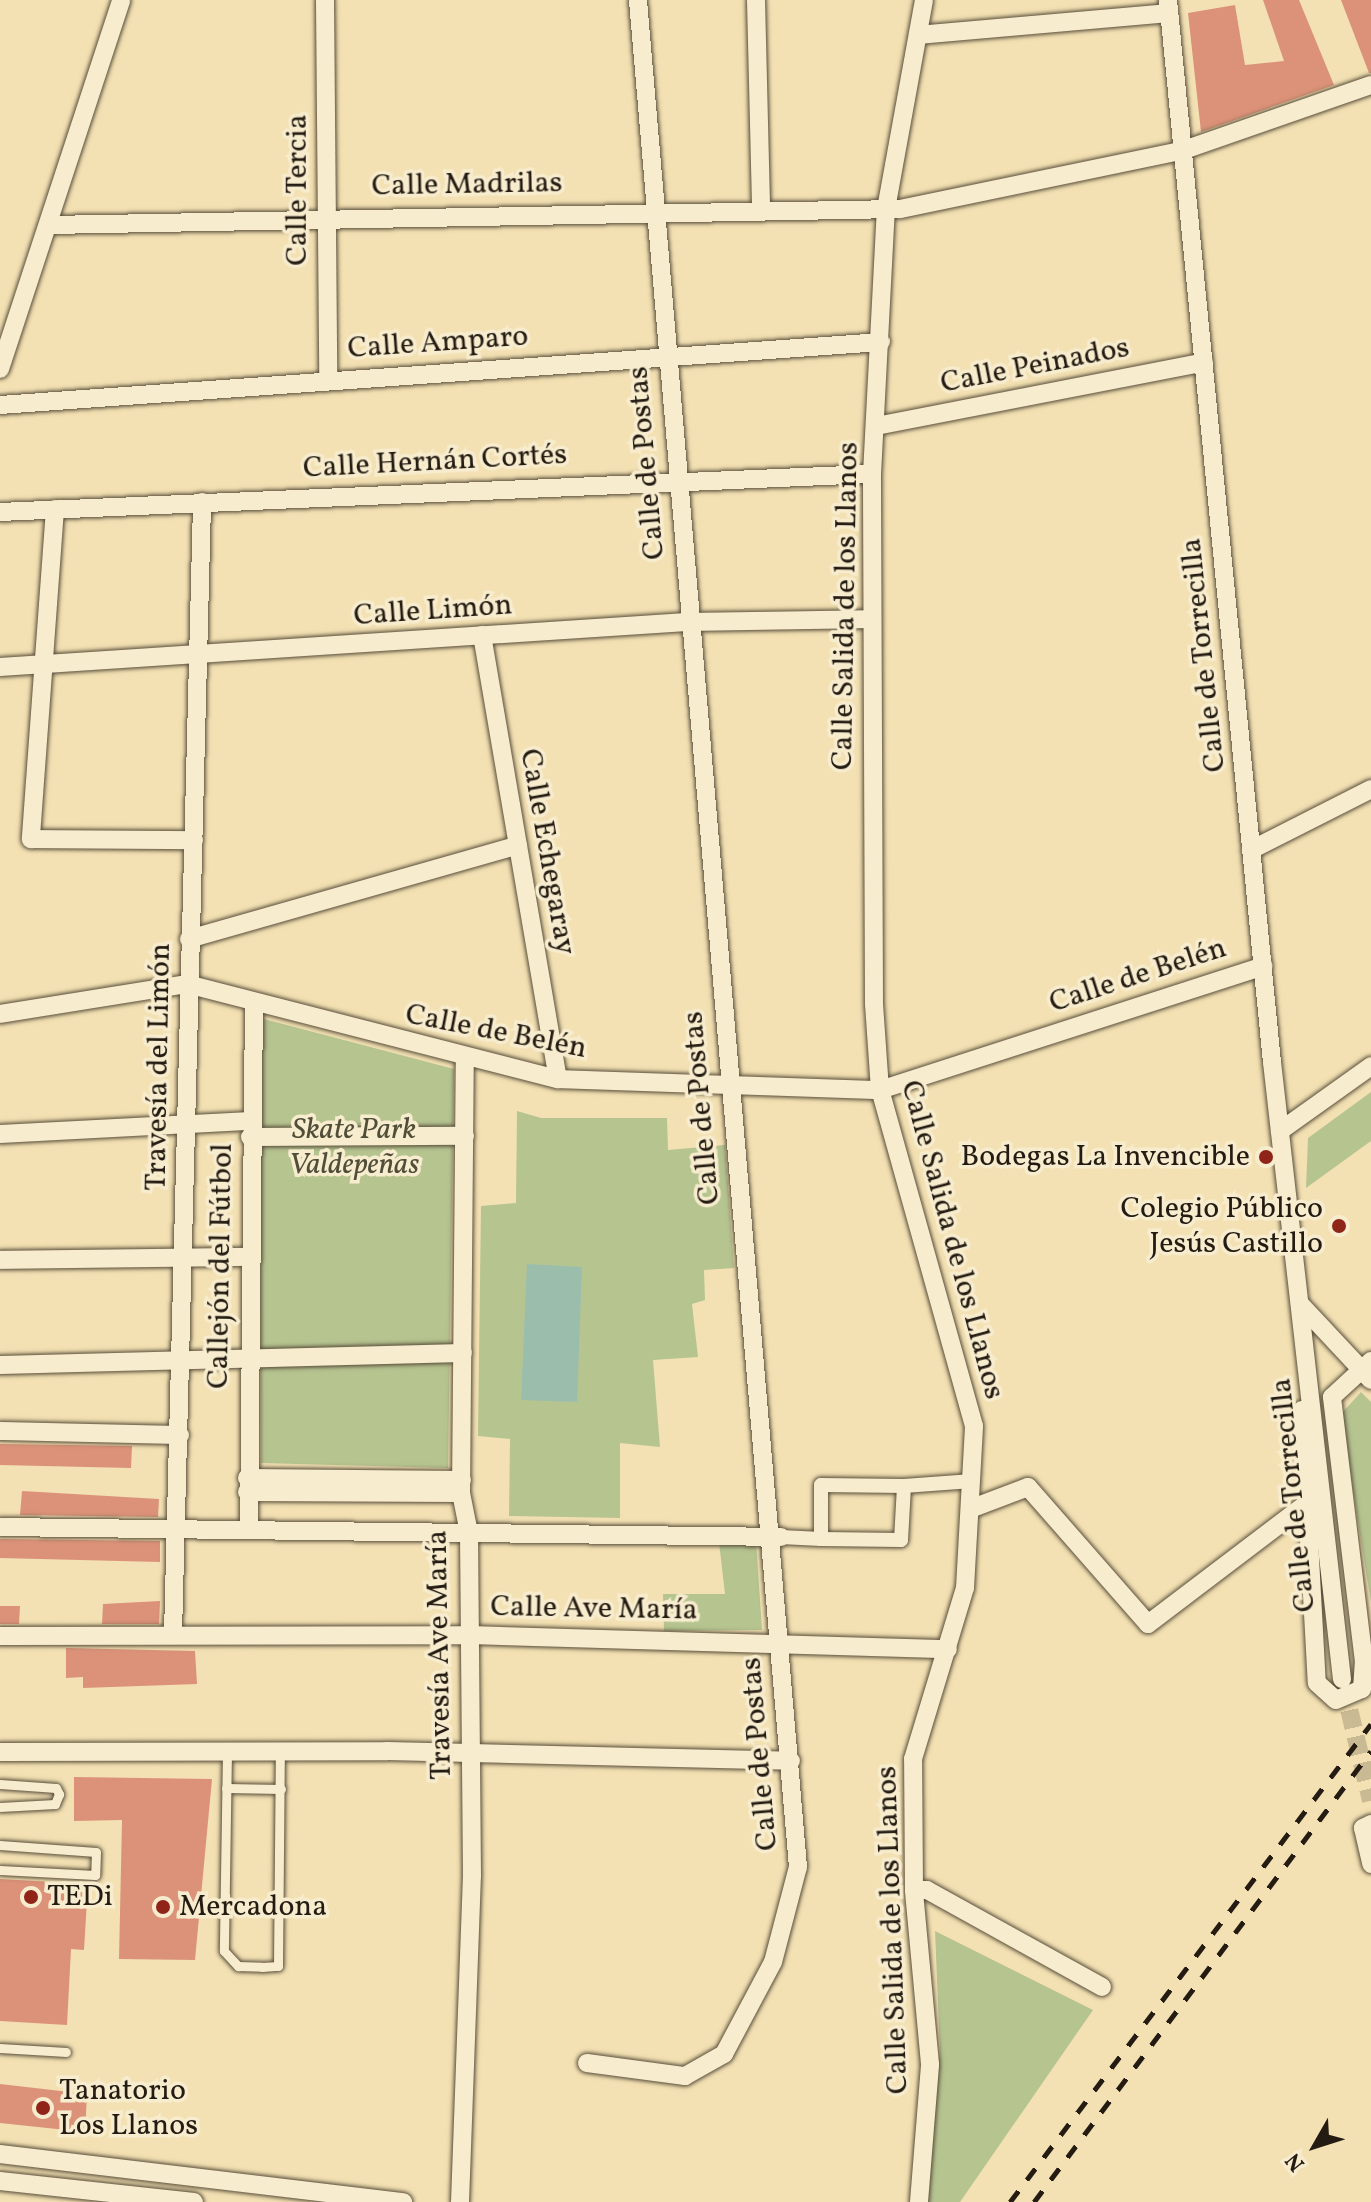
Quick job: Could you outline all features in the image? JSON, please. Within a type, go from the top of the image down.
[{"type":"street","points":[[0,369],[121,0]]},
{"type":"street","name":"Calle Tercia","points":[[325,0],[328,379]]},
{"type":"street","name":"Calle de Postas","points":[[587,2063],[685,2076],[724,2054],[773,1962],[798,1867],[772,1534],[687,622],[638,0]]},
{"type":"street","points":[[756,0],[761,210]]},
{"type":"street","name":"Calle Salida de los Llanos","points":[[919,2202],[930,2064],[914,1890],[913,1759],[965,1588],[974,1426],[880,1090],[870,619],[872,474],[886,209],[924,0]]},
{"type":"street","points":[[918,35],[1169,6]]},
{"type":"street","name":"Calle de Torrecilla","points":[[1169,6],[1280,1131],[1342,1679]]},
{"type":"street","name":"Calle Madrilas","points":[[49,225],[325,216],[886,209],[1181,151],[1371,85]]},
{"type":"street","name":"Calle Amparo","points":[[0,405],[666,354],[881,342]]},
{"type":"street","name":"Calle Peinados","points":[[876,426],[1204,362]]},
{"type":"street","name":"Calle Hernán Cortés","points":[[0,512],[676,478],[872,474]]},
{"type":"street","name":"Travesía del Limón","points":[[173,1634],[179,1529],[187,984],[194,840],[202,502]]},
{"type":"street","points":[[55,509],[31,839],[194,840]]},
{"type":"street","name":"Calle Limón","points":[[0,667],[687,622],[870,619]]},
{"type":"street","name":"Calle Echegaray","points":[[482,635],[558,1079]]},
{"type":"street","points":[[1251,850],[1371,789]]},
{"type":"street","points":[[189,939],[518,845]]},
{"type":"street","name":"Calle de Belén","points":[[187,984],[465,1060],[558,1079],[880,1090],[1263,966]]},
{"type":"street","points":[[0,1014],[187,984]]},
{"type":"street","name":"Callejón del Fútbol","points":[[249,1530],[247,1257],[254,1002]]},
{"type":"street","name":"Travesía Ave María","points":[[460,2202],[471,1752],[469,1533],[461,1487],[465,1060]]},
{"type":"street","points":[[1280,1131],[1371,1066]]},
{"type":"street","points":[[0,1134],[186,1120],[250,1129],[465,1136]]},
{"type":"street","points":[[0,1260],[247,1257]]},
{"type":"street","points":[[1294,1263],[1317,1683],[1336,1700],[1362,1689],[1364,1662],[1332,1397],[1367,1370],[1300,1304]]},
{"type":"street","points":[[0,1365],[463,1353]]},
{"type":"street","points":[[0,1431],[180,1435]]},
{"type":"street","points":[[821,1539],[821,1485],[904,1486],[972,1481]]},
{"type":"street","points":[[247,1485],[461,1487]]},
{"type":"street","points":[[0,1527],[772,1534],[821,1539],[901,1540],[904,1486]]},
{"type":"street","points":[[970,1509],[1028,1487],[1148,1624],[1306,1504]]},
{"type":"street","name":"Calle Ave María","points":[[0,1636],[470,1635],[779,1640],[948,1649]]},
{"type":"street","points":[[0,1752],[471,1752],[791,1761]]},
{"type":"street","points":[[1371,1824],[1363,1828],[1371,1864]]},
{"type":"street","points":[[914,1890],[927,1890],[1102,1987]]},
{"type":"street","points":[[0,2154],[403,2202]]},
{"type":"street","points":[[0,2181],[194,2202]]},
{"type":"lane","points":[[227,1751],[224,1951],[238,1966],[262,1967],[278,1966],[280,1751]]},
{"type":"lane","points":[[0,1784],[56,1788],[59,1794],[55,1804],[0,1807]]},
{"type":"lane","points":[[226,1788],[281,1789]]},
{"type":"lane","points":[[0,1845],[96,1852],[95,1875],[0,1870]]},
{"type":"lane","points":[[0,2048],[66,2052]]},
{"type":"green space","name":"Skate Park Valdepeñas","points":[[260,1018],[454,1069],[448,1468],[261,1463]]},
{"type":"green space","points":[[1371,1092],[1371,1141],[1306,1188],[1308,1138]]},
{"type":"green space","points":[[517,1111],[541,1118],[667,1118],[668,1150],[725,1145],[734,1268],[704,1270],[705,1300],[692,1304],[698,1357],[653,1360],[660,1447],[620,1443],[620,1518],[509,1516],[510,1439],[478,1436],[481,1206],[516,1203]]},
{"type":"green space","points":[[1361,1392],[1371,1402],[1371,1603],[1341,1414]]},
{"type":"green space","points":[[756,1540],[762,1630],[664,1631],[663,1594],[725,1594],[719,1542]]},
{"type":"green space","points":[[935,1931],[1093,2010],[960,2202],[924,2202],[940,2051]]},
{"type":"shaded area","points":[[527,1264],[582,1267],[577,1402],[521,1400]]},
{"type":"building","points":[[1263,0],[1299,0],[1334,85],[1201,132],[1188,13],[1235,5],[1245,65],[1284,61]]},
{"type":"building","points":[[1341,0],[1371,0],[1371,73],[1369,73]]},
{"type":"building","points":[[0,1444],[132,1446],[131,1468],[0,1465]]},
{"type":"building","points":[[22,1491],[159,1499],[158,1517],[20,1515]]},
{"type":"building","points":[[0,1539],[160,1541],[160,1562],[0,1558]]},
{"type":"building","points":[[160,1601],[159,1624],[102,1624],[103,1604]]},
{"type":"building","points":[[0,1606],[20,1606],[19,1624],[0,1624]]},
{"type":"building","points":[[66,1648],[195,1651],[197,1684],[83,1688],[83,1677],[66,1678]]},
{"type":"building","points":[[74,1777],[212,1779],[195,1960],[119,1959],[122,1820],[74,1821]]},
{"type":"building","points":[[0,1879],[88,1884],[84,1950],[71,1949],[67,2025],[0,2021]]},
{"type":"building","name":"Tanatorio Los Llanos","points":[[0,2084],[87,2094],[85,2132],[0,2123]]},
{"type":"tunnel","points":[[1343,1684],[1371,1801]]},
{"type":"railway","points":[[1010,2202],[1371,1724]]},
{"type":"railway","points":[[1034,2202],[1371,1751]]},
{"type":"place","name":"Bodegas La Invencible","points":[[1266,1157]]},
{"type":"place","name":"Colegio Público Jesús Castillo","points":[[1339,1226]]},
{"type":"place","name":"TEDi","points":[[31,1897]]},
{"type":"place","name":"Mercadona","points":[[163,1907]]},
{"type":"place","name":"Tanatorio Los Llanos","points":[[43,2108]]}]
